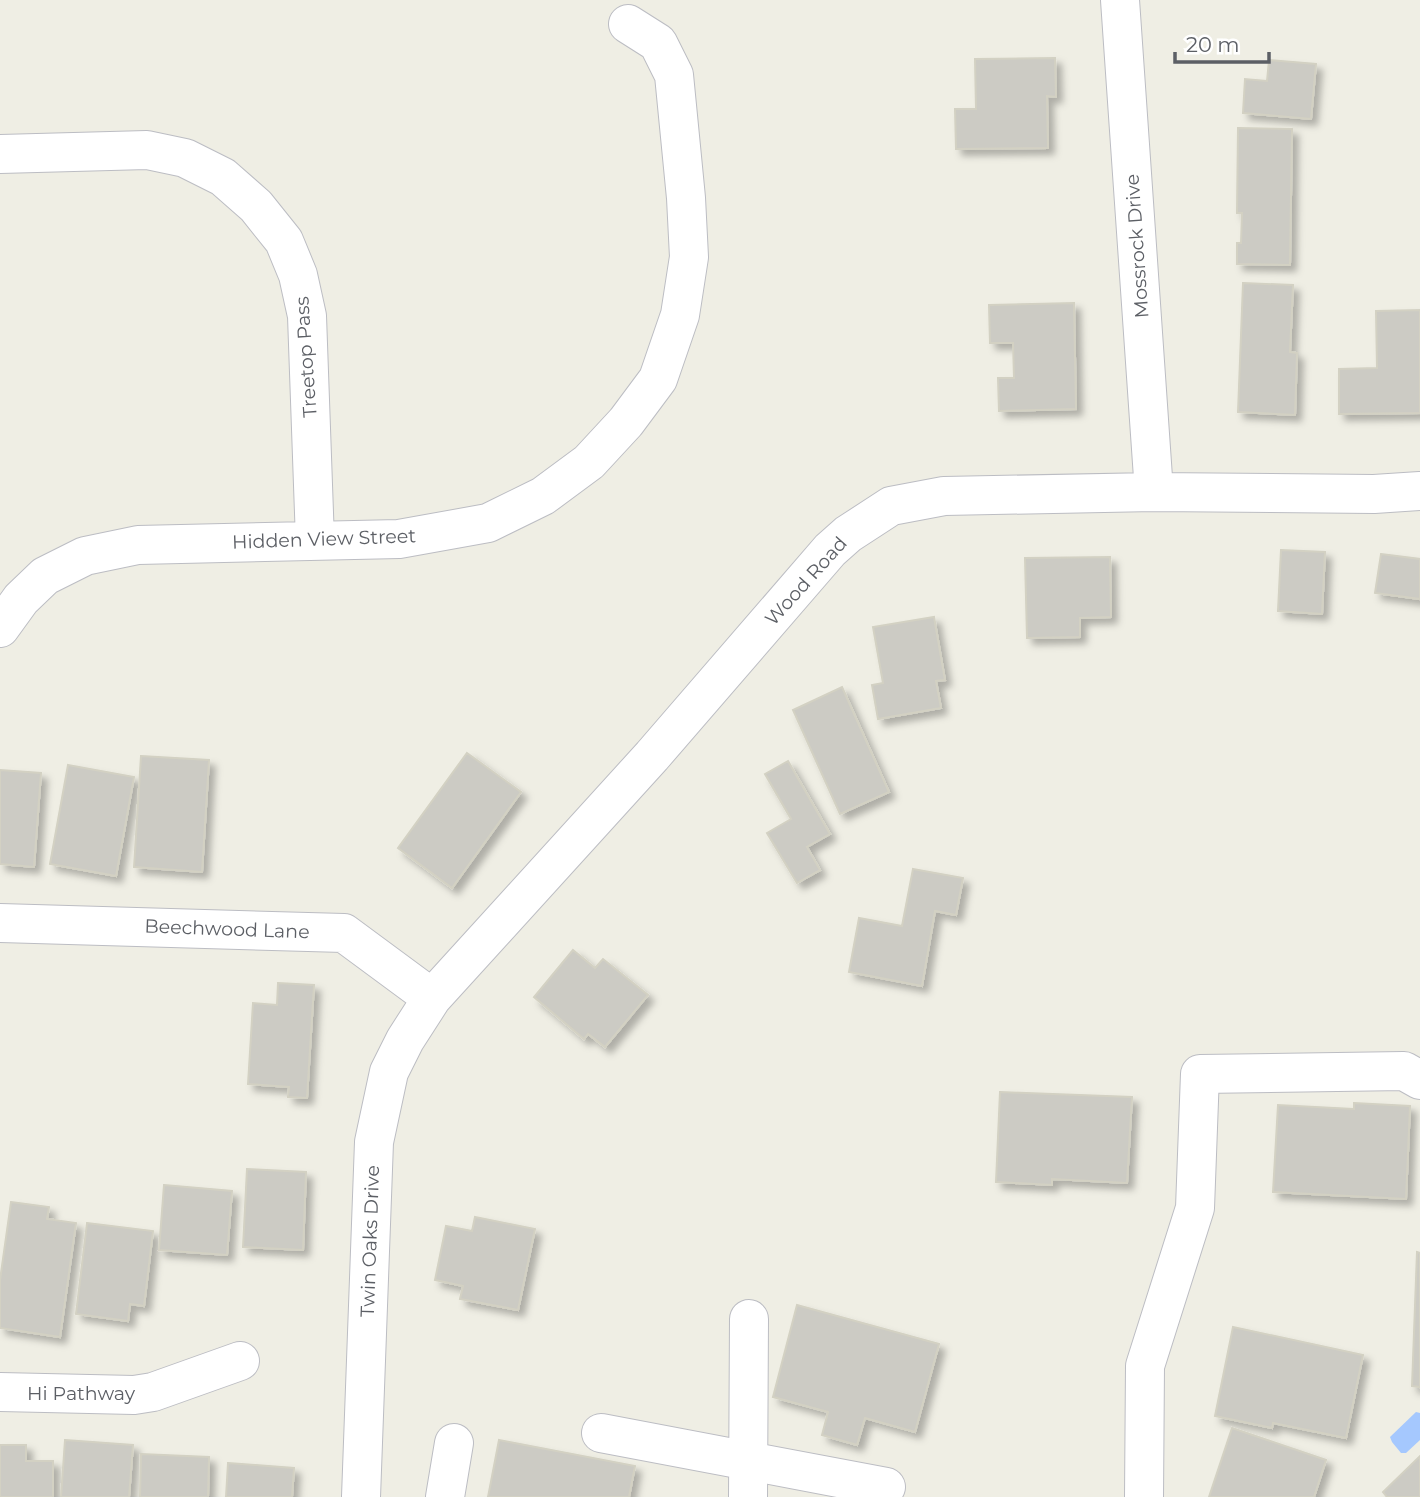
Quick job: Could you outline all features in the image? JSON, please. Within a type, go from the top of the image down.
[{"type":"street","name":"Mossrock Drive","points":[[1120,0],[1154,492]]},
{"type":"street","name":"Hidden View Street","points":[[0,628],[21,599],[45,576],[85,556],[138,545],[399,539],[488,523],[543,496],[589,462],[626,422],[658,379],[680,315],[689,257],[674,75],[658,43],[628,23]]},
{"type":"street","name":"Treetop Pass","points":[[0,154],[147,150],[185,158],[223,177],[256,206],[284,241],[298,275],[307,316],[315,541]]},
{"type":"street","name":"Wood Road","points":[[432,998],[652,756],[830,550],[848,534],[891,506],[944,496],[1154,492],[1374,494],[1420,491]]},
{"type":"street","name":"Beechwood Lane","points":[[0,923],[344,933],[432,998]]},
{"type":"street","name":"Twin Oaks Drive","points":[[361,1497],[374,1142],[389,1072],[405,1040],[432,998]]},
{"type":"street","points":[[1144,1497],[1145,1366],[1195,1208],[1200,1074],[1404,1071],[1420,1080]]},
{"type":"street","points":[[748,1479],[749,1319]]},
{"type":"street","name":"Hi Pathway","points":[[0,1392],[134,1395],[153,1392],[240,1361]]},
{"type":"street","points":[[601,1433],[748,1479],[886,1486]]},
{"type":"street","points":[[445,1497],[454,1443]]},
{"type":"water","points":[[1416,1412],[1420,1413],[1420,1440],[1406,1453],[1401,1453],[1390,1437]]},
{"type":"building","points":[[1055,58],[1056,97],[1047,96],[1048,148],[956,149],[955,109],[976,109],[975,59]]},
{"type":"building","points":[[1269,60],[1316,64],[1311,119],[1243,113],[1245,79],[1267,81]]},
{"type":"building","points":[[1238,128],[1292,129],[1290,265],[1237,264],[1242,213],[1237,213]]},
{"type":"building","points":[[1243,283],[1293,285],[1290,352],[1297,353],[1295,415],[1238,412]]},
{"type":"building","points":[[1074,303],[1076,409],[999,411],[998,378],[1014,378],[1013,343],[990,343],[989,305]]},
{"type":"building","points":[[1420,310],[1420,413],[1339,414],[1339,369],[1377,368],[1376,311]]},
{"type":"building","points":[[1281,550],[1325,552],[1322,614],[1278,611]]},
{"type":"building","points":[[1381,554],[1420,559],[1420,599],[1375,593]]},
{"type":"building","points":[[1110,557],[1111,617],[1080,618],[1080,637],[1027,638],[1025,558]]},
{"type":"building","points":[[934,617],[945,680],[936,681],[941,708],[878,719],[872,685],[883,683],[873,627]]},
{"type":"building","points":[[842,687],[889,792],[840,814],[793,710]]},
{"type":"building","points":[[467,753],[521,792],[452,888],[398,848]]},
{"type":"building","points":[[141,756],[209,760],[202,872],[134,867]]},
{"type":"building","points":[[788,761],[830,834],[807,847],[820,870],[797,883],[767,833],[791,819],[765,774]]},
{"type":"building","points":[[68,765],[134,777],[116,876],[50,864]]},
{"type":"building","points":[[0,770],[41,773],[34,867],[0,864]]},
{"type":"building","points":[[913,869],[963,878],[956,915],[935,911],[922,986],[849,972],[859,918],[902,926]]},
{"type":"building","points":[[573,950],[595,968],[603,959],[648,995],[605,1047],[588,1034],[584,1039],[534,997]]},
{"type":"building","points":[[278,983],[314,985],[307,1098],[288,1097],[289,1087],[248,1084],[253,1003],[277,1005]]},
{"type":"building","points":[[1000,1092],[1132,1097],[1127,1183],[1052,1179],[1052,1185],[996,1182]]},
{"type":"building","points":[[1354,1103],[1410,1106],[1406,1199],[1273,1192],[1278,1105],[1354,1109]]},
{"type":"building","points":[[247,1169],[306,1172],[303,1250],[243,1247]]},
{"type":"building","points":[[164,1185],[232,1191],[227,1255],[159,1250]]},
{"type":"building","points":[[11,1202],[49,1207],[47,1219],[76,1223],[60,1337],[0,1328],[0,1280]]},
{"type":"building","points":[[475,1217],[535,1229],[518,1310],[460,1299],[463,1286],[435,1280],[446,1226],[472,1231]]},
{"type":"building","points":[[87,1223],[153,1231],[144,1306],[130,1304],[128,1321],[76,1314]]},
{"type":"building","points":[[1417,1252],[1420,1253],[1420,1387],[1412,1386]]},
{"type":"building","points":[[797,1305],[939,1344],[915,1432],[865,1418],[857,1445],[822,1435],[828,1412],[773,1397]]},
{"type":"building","points":[[1233,1327],[1363,1355],[1346,1438],[1273,1423],[1272,1428],[1215,1416]]},
{"type":"building","points":[[1232,1428],[1326,1460],[1314,1497],[1209,1497]]},
{"type":"building","points":[[65,1440],[133,1445],[129,1497],[61,1497]]},
{"type":"building","points":[[499,1440],[635,1466],[629,1497],[488,1497]]},
{"type":"building","points":[[0,1445],[26,1445],[26,1461],[53,1461],[53,1497],[0,1497]]},
{"type":"building","points":[[141,1454],[209,1457],[208,1497],[140,1497]]},
{"type":"building","points":[[1420,1456],[1420,1497],[1387,1497],[1383,1492]]},
{"type":"building","points":[[228,1463],[294,1468],[292,1497],[226,1497]]}]
